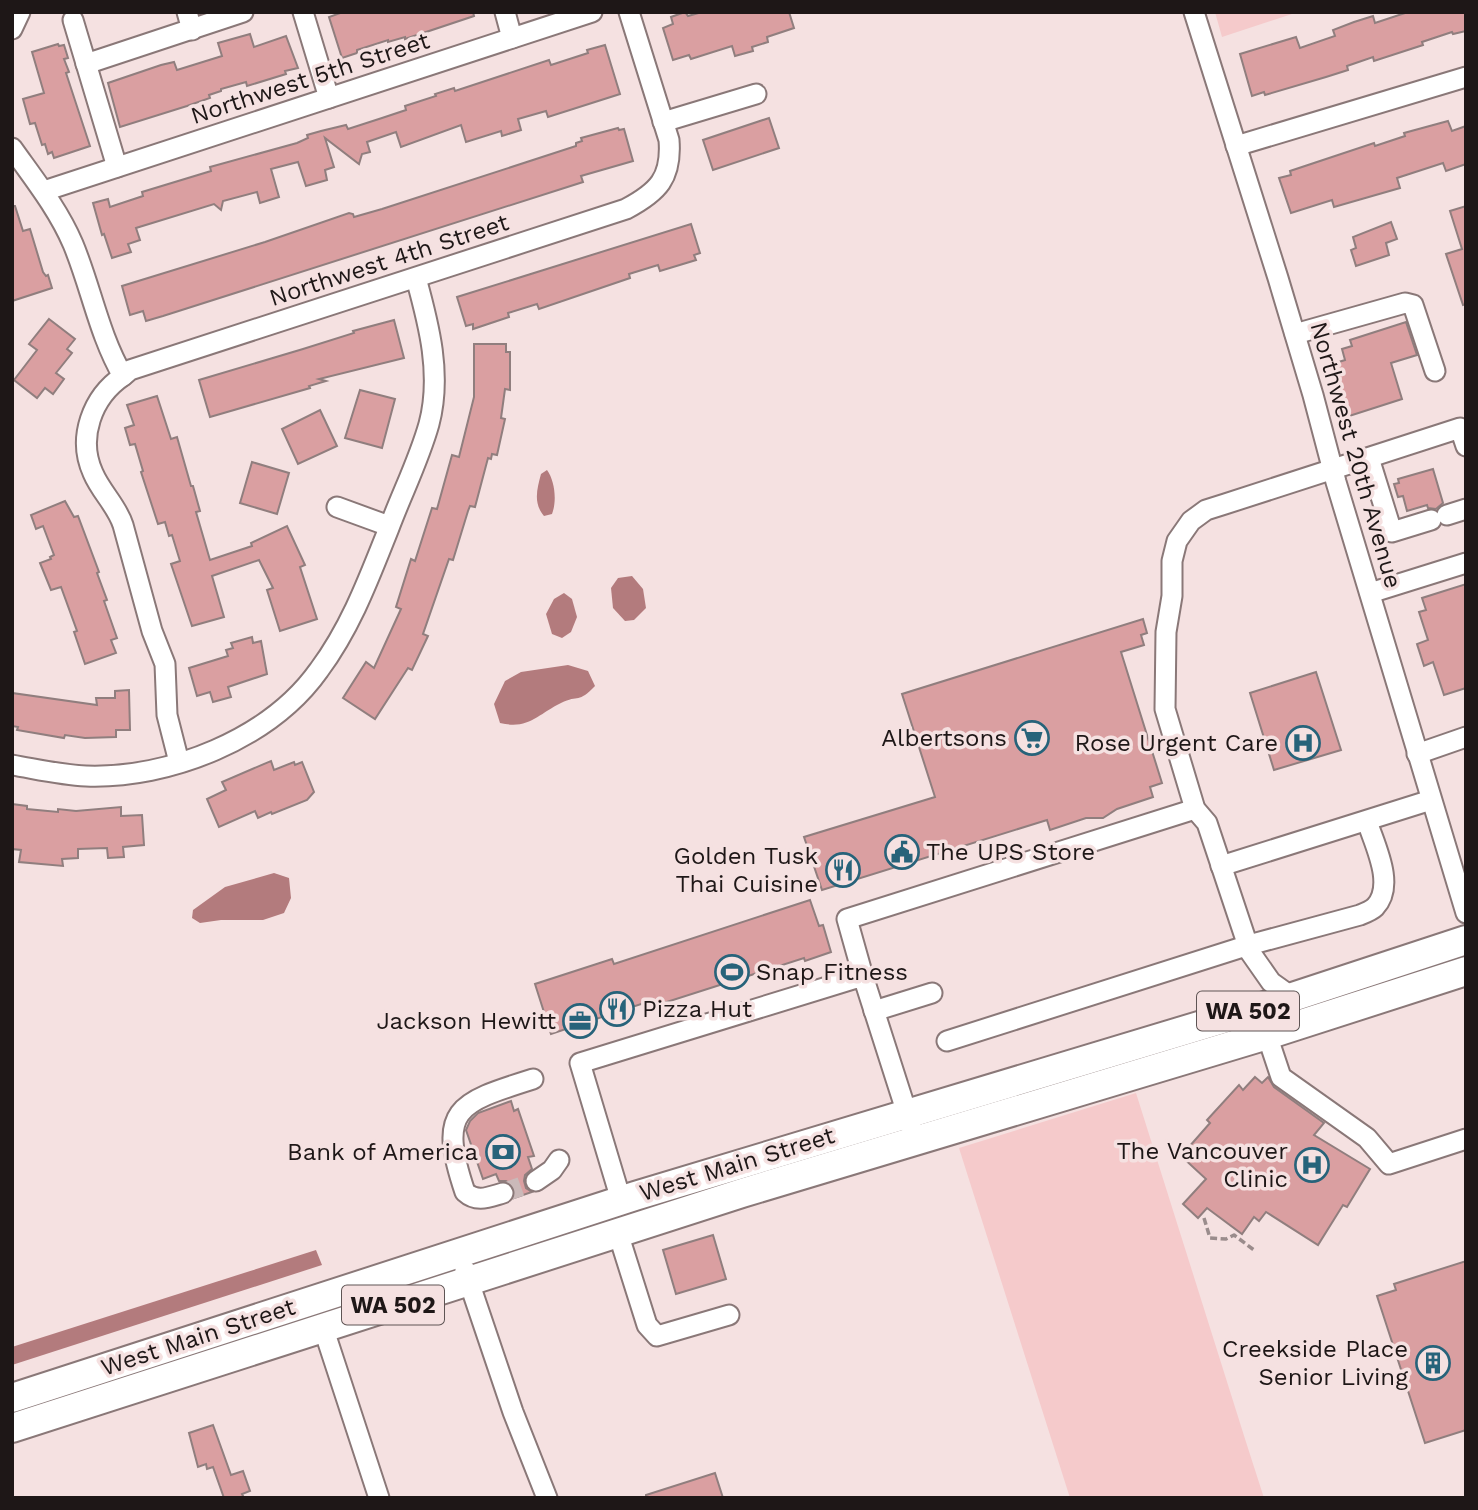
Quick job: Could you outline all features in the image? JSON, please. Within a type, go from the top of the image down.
[{"type":"highway","name":"West Main Street","points":[[12,1398],[621,1200],[1292,997],[1466,940]]},
{"type":"highway","name":"West Main Street","points":[[12,1427],[468,1280],[916,1140],[1267,1035],[1466,971]]},
{"type":"street","points":[[12,29],[20,12]]},
{"type":"street","points":[[86,64],[189,21],[243,12]]},
{"type":"street","points":[[303,12],[329,98]]},
{"type":"street","points":[[505,12],[512,38]]},
{"type":"street","name":"Northwest 5th Street","points":[[44,191],[592,12]]},
{"type":"street","points":[[629,12],[663,122],[756,94]]},
{"type":"street","name":"Northwest 20th Avenue","points":[[1194,12],[1295,334],[1466,913]]},
{"type":"street","points":[[73,20],[117,167]]},
{"type":"street","points":[[1236,146],[1466,77]]},
{"type":"street","name":"Northwest 4th Street","points":[[122,376],[130,370],[626,209],[654,192],[663,179],[670,153],[663,122]]},
{"type":"street","points":[[12,148],[61,219],[73,245],[106,342],[122,376],[111,383],[95,408],[87,434],[88,459],[102,489],[119,513],[152,631],[165,664],[167,715],[179,762]]},
{"type":"street","points":[[12,765],[86,776],[120,774],[179,762],[241,739],[278,713],[318,672],[346,629],[363,594],[415,468],[429,422],[434,390],[431,338],[416,278]]},
{"type":"street","points":[[1295,334],[1405,303],[1413,305],[1435,371]]},
{"type":"street","points":[[1292,997],[1271,982],[1250,952],[1207,823],[1195,809],[1165,709],[1166,632],[1172,596],[1172,561],[1177,541],[1191,522],[1206,510],[1460,428],[1466,446]]},
{"type":"street","points":[[1368,458],[1392,532],[1448,515]]},
{"type":"street","points":[[337,507],[389,526]]},
{"type":"street","points":[[1370,593],[1466,563]]},
{"type":"street","points":[[1417,754],[1466,737]]},
{"type":"street","points":[[1221,866],[1431,800]]},
{"type":"street","points":[[916,1140],[846,919],[1195,809]]},
{"type":"street","points":[[947,1041],[1249,945],[1360,915],[1375,908],[1382,895],[1383,870],[1367,821]]},
{"type":"street","points":[[621,1200],[580,1063],[863,976]]},
{"type":"street","points":[[874,1011],[932,993]]},
{"type":"street","points":[[1267,1035],[1281,1077],[1367,1138],[1389,1164],[1466,1139]]},
{"type":"street","points":[[503,1193],[471,1198],[466,1192],[452,1145],[452,1132],[466,1105],[491,1093],[533,1079]]},
{"type":"street","points":[[536,1181],[552,1170],[559,1160]]},
{"type":"street","points":[[618,1233],[647,1325],[657,1335],[729,1315]]},
{"type":"street","points":[[460,1253],[513,1412],[547,1498]]},
{"type":"street","points":[[323,1327],[379,1498]]},
{"type":"path","points":[[1204,1218],[1210,1238],[1234,1235],[1254,1250]]},
{"type":"shaded area","points":[[1215,12],[1298,12],[1222,37]]},
{"type":"shaded area","points":[[547,470],[555,497],[552,514],[544,516],[538,506],[537,496],[541,474]]},
{"type":"shaded area","points":[[632,576],[643,589],[646,608],[634,620],[625,621],[613,608],[611,588],[618,578]]},
{"type":"shaded area","points":[[564,593],[572,599],[577,617],[571,632],[562,638],[552,634],[546,614],[554,599]]},
{"type":"shaded area","points":[[568,665],[588,671],[595,686],[582,697],[567,700],[526,723],[500,723],[494,704],[505,681],[521,672]]},
{"type":"shaded area","points":[[274,873],[289,878],[291,898],[284,913],[263,920],[200,923],[192,918],[193,910],[225,887]]},
{"type":"shaded area","points":[[1136,1093],[1264,1498],[1070,1498],[959,1148]]},
{"type":"shaded area","points":[[316,1250],[322,1265],[12,1365],[12,1347]]},
{"type":"building","points":[[343,12],[473,12],[474,16],[405,39],[388,40],[342,58],[329,17]]},
{"type":"building","points":[[685,12],[688,16],[702,12],[789,12],[794,28],[767,37],[768,42],[752,47],[753,51],[735,56],[732,46],[691,59],[689,55],[673,60],[663,28],[673,24],[671,17]]},
{"type":"building","points":[[1408,12],[1466,12],[1466,31],[1452,32],[1374,61],[1373,57],[1347,66],[1348,70],[1326,77],[1265,95],[1264,92],[1252,96],[1240,54],[1296,37],[1300,48],[1335,36],[1333,30],[1354,22],[1373,16],[1375,23]]},
{"type":"building","points":[[250,34],[254,47],[286,36],[298,68],[247,86],[246,82],[221,89],[209,95],[210,98],[120,127],[108,83],[161,65],[174,62],[177,70],[222,56],[218,43]]},
{"type":"building","points":[[58,44],[64,45],[68,58],[64,59],[69,72],[66,73],[90,146],[54,158],[52,152],[48,154],[45,144],[42,145],[35,123],[30,124],[23,99],[44,93],[32,52]]},
{"type":"building","points":[[605,45],[620,94],[548,117],[546,111],[518,119],[521,130],[502,136],[501,131],[466,142],[461,125],[401,147],[396,132],[367,142],[370,152],[362,154],[359,164],[325,138],[334,167],[325,170],[327,180],[306,186],[298,162],[271,169],[279,197],[260,203],[257,192],[223,201],[221,210],[214,204],[136,228],[140,240],[128,244],[131,252],[112,258],[104,234],[102,235],[93,203],[108,199],[110,207],[143,196],[142,192],[211,171],[210,167],[297,143],[308,138],[307,135],[346,125],[348,129],[406,110],[405,106],[436,96],[435,94],[454,88],[455,91],[549,60],[551,65]]},
{"type":"building","points":[[769,118],[779,148],[713,170],[703,140]]},
{"type":"building","points":[[1448,121],[1452,131],[1466,126],[1466,164],[1446,171],[1443,163],[1397,178],[1400,188],[1334,207],[1332,200],[1291,213],[1279,178],[1291,175],[1290,171]]},
{"type":"building","points":[[618,128],[624,129],[633,161],[581,176],[583,182],[146,321],[143,311],[130,315],[122,286],[349,213],[354,217],[382,209],[576,146],[576,143],[582,141],[581,138]]},
{"type":"building","points":[[12,206],[15,206],[23,231],[30,229],[43,272],[48,275],[52,288],[12,301]]},
{"type":"building","points":[[1466,206],[1466,304],[1463,305],[1446,254],[1462,249],[1450,211]]},
{"type":"building","points":[[1391,222],[1397,239],[1386,243],[1389,255],[1356,266],[1351,250],[1356,248],[1353,237]]},
{"type":"building","points":[[691,224],[700,253],[694,255],[696,260],[660,271],[658,265],[629,274],[630,278],[539,309],[537,304],[508,313],[509,317],[473,329],[473,324],[466,326],[457,297]]},
{"type":"building","points":[[49,319],[75,339],[67,349],[72,353],[56,373],[64,379],[53,394],[45,388],[37,398],[14,380],[37,350],[29,344]]},
{"type":"building","points":[[394,320],[404,358],[319,379],[326,381],[210,417],[199,380]]},
{"type":"building","points":[[1406,322],[1417,355],[1391,363],[1402,399],[1343,418],[1326,366],[1345,360],[1342,349],[1352,346],[1350,340]]},
{"type":"building","points":[[474,344],[506,344],[506,352],[510,352],[510,390],[505,389],[501,418],[505,419],[497,455],[492,454],[491,459],[488,458],[475,507],[470,506],[453,560],[449,559],[423,634],[428,636],[412,670],[408,668],[375,719],[343,698],[366,662],[374,668],[401,609],[396,607],[411,559],[415,561],[432,508],[437,509],[452,455],[459,457],[474,397]]},
{"type":"building","points":[[360,390],[395,399],[382,448],[345,438]]},
{"type":"building","points":[[157,396],[171,439],[177,437],[193,486],[200,511],[196,512],[210,560],[252,546],[251,543],[287,526],[305,565],[300,567],[317,619],[280,631],[267,590],[273,588],[259,560],[212,576],[224,617],[192,626],[171,564],[180,561],[172,535],[169,536],[165,522],[158,524],[135,444],[130,445],[125,428],[134,425],[127,405]]},
{"type":"building","points":[[320,410],[337,446],[298,464],[282,429]]},
{"type":"building","points":[[252,462],[289,473],[277,514],[240,503]]},
{"type":"building","points":[[1433,469],[1443,503],[1436,509],[1428,508],[1427,505],[1407,511],[1403,496],[1398,497],[1394,484],[1399,483],[1398,479]]},
{"type":"building","points":[[65,501],[74,517],[78,516],[99,572],[97,573],[107,600],[104,601],[117,638],[111,640],[116,653],[85,664],[74,632],[77,631],[61,587],[51,590],[40,563],[54,555],[43,526],[36,529],[31,515]]},
{"type":"building","points":[[1466,584],[1466,688],[1444,695],[1433,662],[1424,666],[1417,644],[1428,640],[1419,612],[1426,610],[1422,598]]},
{"type":"building","name":"Albertsons","points":[[1143,619],[1147,633],[1141,635],[1144,645],[1121,652],[1162,783],[1150,787],[1153,797],[1117,809],[1103,818],[1086,818],[1050,830],[1047,820],[822,890],[804,837],[935,797],[902,694]]},
{"type":"building","points":[[252,637],[253,643],[261,641],[267,674],[228,687],[231,697],[213,702],[210,692],[197,696],[189,668],[228,656],[226,650],[233,648],[231,643]]},
{"type":"building","points":[[1316,672],[1341,750],[1274,770],[1250,693]]},
{"type":"building","points":[[129,690],[130,730],[116,730],[116,737],[85,738],[65,735],[64,738],[17,730],[18,727],[12,726],[12,693],[97,705],[96,698],[115,698],[115,691]]},
{"type":"building","points":[[271,761],[274,770],[294,762],[295,765],[302,762],[314,792],[307,800],[272,814],[271,812],[258,818],[255,811],[219,827],[207,799],[226,790],[222,782]]},
{"type":"building","points":[[12,804],[27,806],[27,809],[58,812],[58,809],[76,811],[121,807],[121,816],[142,815],[144,845],[123,847],[124,857],[108,858],[107,848],[78,849],[78,858],[62,859],[63,866],[19,862],[21,850],[12,849]]},
{"type":"building","points":[[810,900],[819,926],[823,925],[831,952],[805,961],[804,958],[645,1009],[644,1003],[551,1034],[535,984],[612,959],[614,964]]},
{"type":"building","points":[[1255,1077],[1262,1083],[1268,1077],[1274,1087],[1324,1123],[1314,1135],[1370,1169],[1347,1207],[1343,1205],[1318,1245],[1266,1212],[1259,1221],[1254,1217],[1242,1234],[1207,1208],[1198,1218],[1183,1204],[1206,1179],[1181,1156],[1210,1123],[1207,1120],[1239,1085],[1243,1090]]},
{"type":"building","name":"Bank of America","points":[[511,1101],[514,1111],[518,1109],[534,1156],[528,1157],[532,1169],[525,1175],[524,1181],[526,1188],[532,1192],[514,1198],[515,1190],[512,1185],[499,1181],[496,1174],[483,1179],[466,1130],[478,1113]]},
{"type":"building","points":[[713,1235],[726,1279],[676,1294],[663,1250]]},
{"type":"building","name":"Creekside Place Senior Living","points":[[1466,1261],[1466,1430],[1425,1443],[1377,1296],[1396,1290],[1394,1284]]},
{"type":"building","points":[[213,1425],[231,1475],[243,1471],[250,1491],[242,1494],[244,1498],[224,1498],[213,1467],[207,1469],[206,1464],[198,1467],[189,1433]]},
{"type":"building","points":[[715,1473],[723,1498],[646,1498],[646,1495]]},
{"type":"tunnel","points":[[503,1193],[536,1181]]},
{"type":"place","name":"Albertsons","points":[[1032,738]]},
{"type":"place","name":"Rose Urgent Care","points":[[1303,743]]},
{"type":"place","name":"The UPS Store","points":[[902,852]]},
{"type":"place","name":"Golden Tusk Thai Cuisine","points":[[843,870]]},
{"type":"place","name":"Snap Fitness","points":[[732,972]]},
{"type":"place","name":"Pizza Hut","points":[[617,1009]]},
{"type":"place","name":"Jackson Hewitt","points":[[580,1021]]},
{"type":"place","name":"Bank of America","points":[[503,1152]]},
{"type":"place","name":"The Vancouver Clinic","points":[[1312,1165]]},
{"type":"place","name":"Creekside Place Senior Living","points":[[1433,1363]]}]
